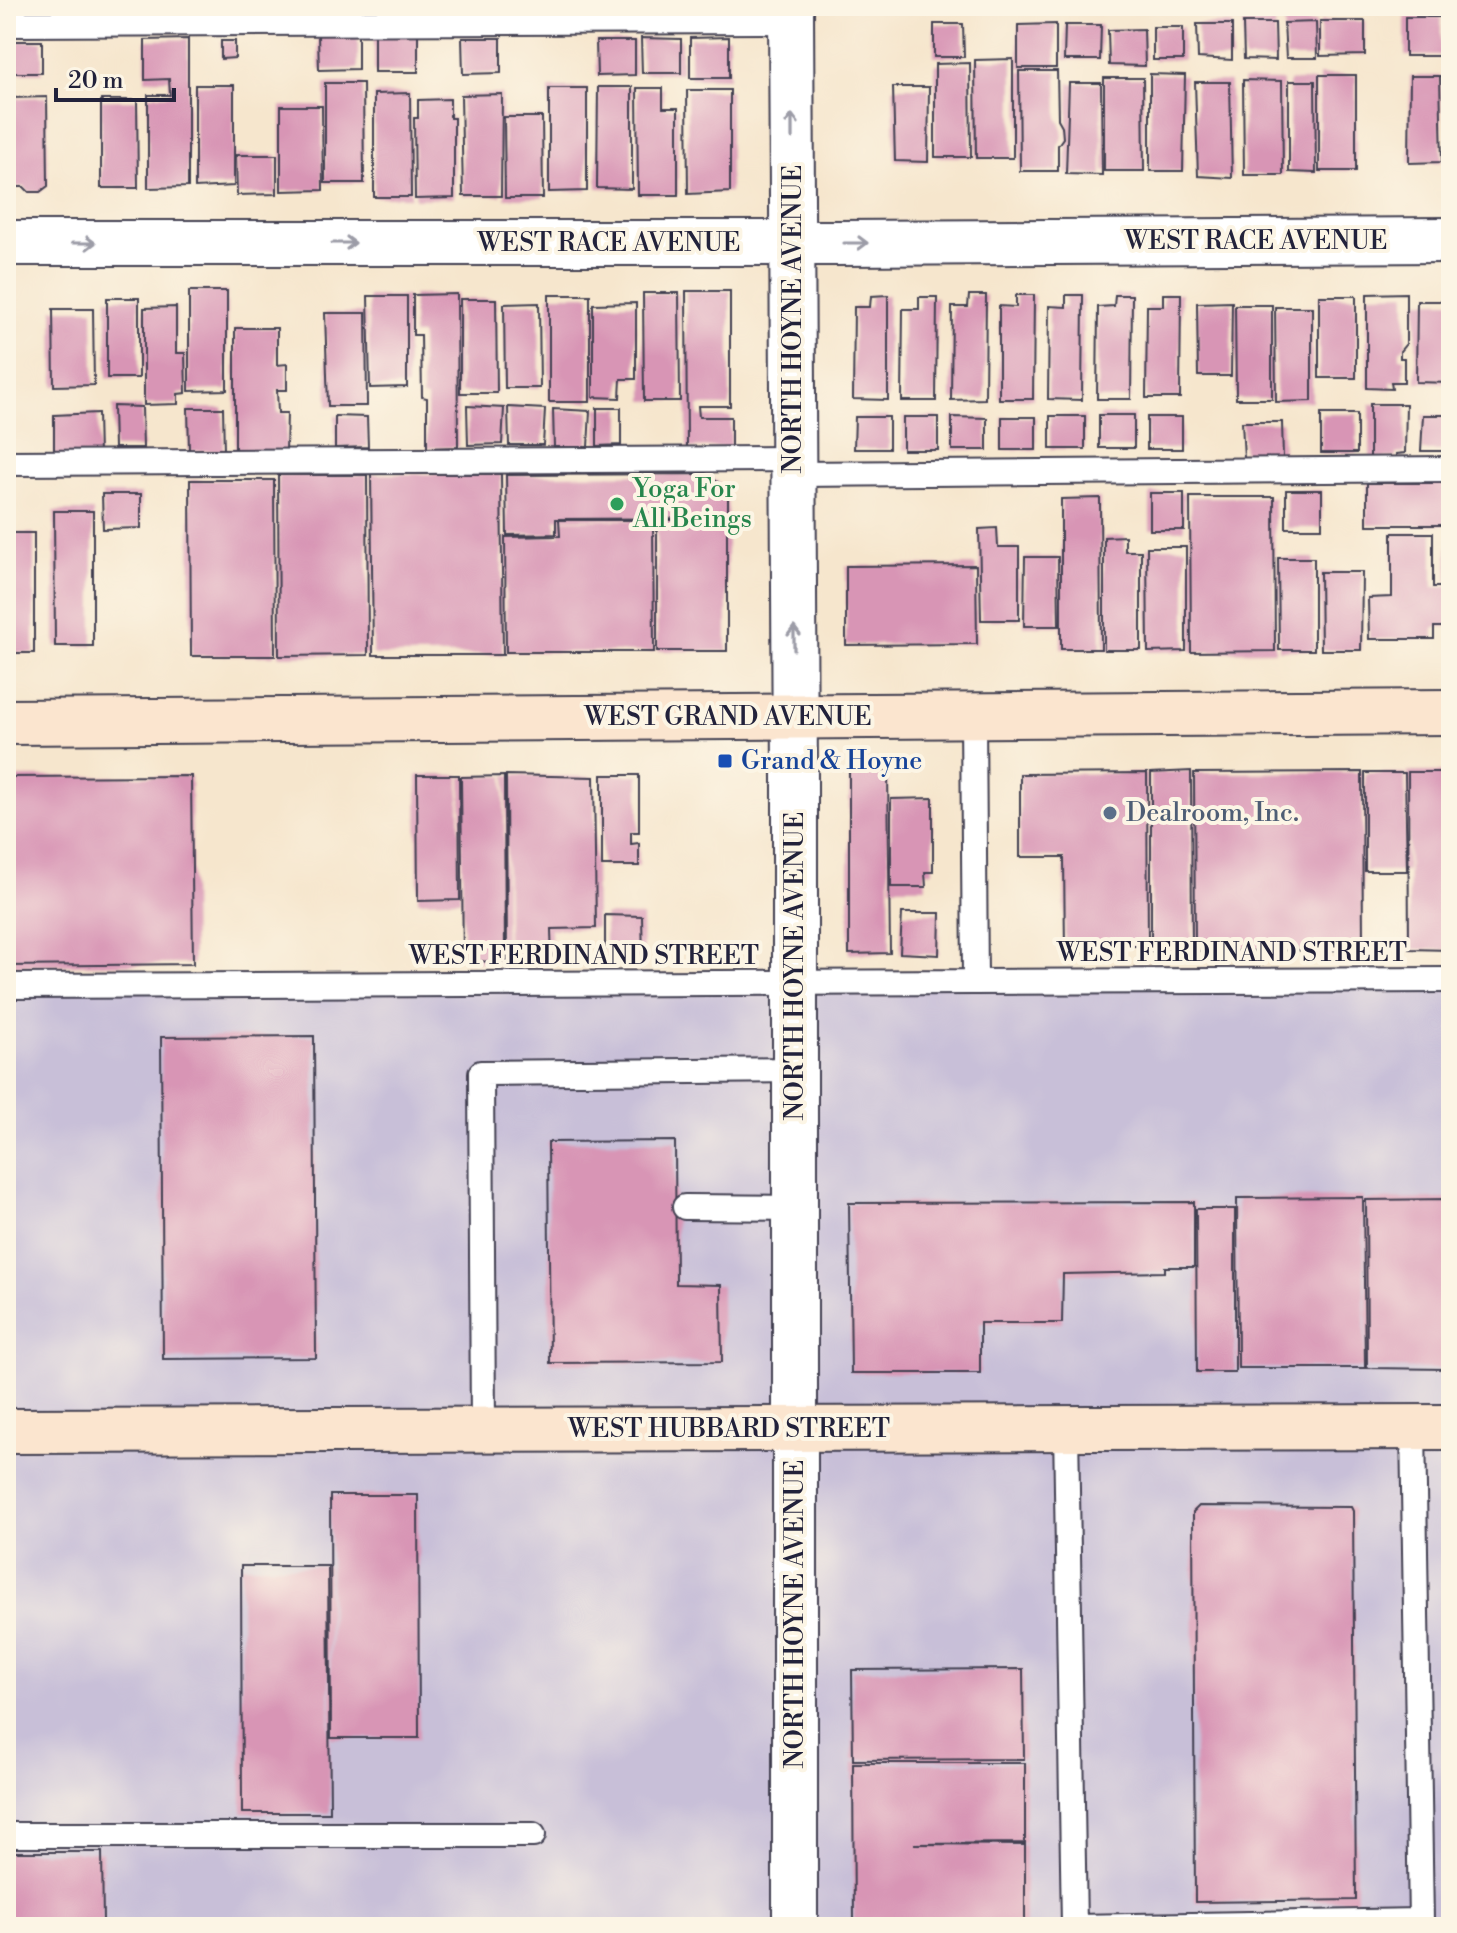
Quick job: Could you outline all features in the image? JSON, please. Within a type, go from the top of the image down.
[{"type":"main road","name":"WEST GRAND AVENUE","points":[[6,722],[1451,712]]},
{"type":"main road","name":"WEST HUBBARD STREET","points":[[6,1431],[1432,1427]]},
{"type":"street","name":"NORTH HOYNE AVENUE","points":[[791,14],[795,1927]]},
{"type":"street","name":"WEST RACE AVENUE","points":[[6,243],[1451,240]]},
{"type":"lane","points":[[6,24],[791,14]]},
{"type":"lane","points":[[6,463],[1451,469]]},
{"type":"lane","points":[[973,715],[975,982]]},
{"type":"lane","name":"WEST FERDINAND STREET","points":[[6,986],[1451,980]]},
{"type":"lane","points":[[483,1430],[481,1073],[795,1070]]},
{"type":"lane","points":[[685,1207],[795,1208]]},
{"type":"lane","points":[[1066,1428],[1074,1927],[1421,1921],[1432,1427]]},
{"type":"lane","points":[[6,1835],[533,1835]]},
{"type":"shaded area","points":[[1451,972],[1451,1927],[6,1927],[6,984]]},
{"type":"building","points":[[1405,17],[1441,17],[1441,56],[1405,56]]},
{"type":"building","points":[[1320,21],[1365,21],[1365,55],[1320,56]]},
{"type":"building","points":[[1316,22],[1317,58],[1286,58],[1284,23]]},
{"type":"building","points":[[1243,23],[1275,23],[1276,60],[1244,59]]},
{"type":"building","points":[[934,24],[963,24],[964,57],[934,57]]},
{"type":"building","points":[[1056,24],[1056,68],[1018,68],[1018,25]]},
{"type":"building","points":[[1197,24],[1232,24],[1232,60],[1198,58]]},
{"type":"building","points":[[1065,25],[1101,25],[1100,60],[1064,60]]},
{"type":"building","points":[[1153,27],[1183,27],[1183,60],[1153,60]]},
{"type":"building","points":[[1144,29],[1145,66],[1109,65],[1108,30]]},
{"type":"building","points":[[374,33],[418,33],[418,72],[374,72]]},
{"type":"building","points":[[318,35],[358,35],[358,69],[319,70]]},
{"type":"building","points":[[729,37],[729,78],[690,78],[690,38]]},
{"type":"building","points":[[462,38],[501,38],[501,73],[463,74]]},
{"type":"building","points":[[641,38],[681,39],[681,73],[642,73]]},
{"type":"building","points":[[188,39],[188,187],[148,188],[148,95],[170,95],[169,79],[145,80],[145,40]]},
{"type":"building","points":[[9,41],[42,41],[42,73],[9,73]]},
{"type":"building","points":[[221,41],[235,41],[235,58],[221,59]]},
{"type":"building","points":[[596,41],[635,41],[635,75],[597,76]]},
{"type":"building","points":[[1013,59],[1013,158],[976,158],[975,60]]},
{"type":"building","points":[[970,63],[971,157],[935,157],[935,64]]},
{"type":"building","points":[[1019,71],[1057,71],[1058,119],[1063,138],[1058,145],[1058,171],[1020,171]]},
{"type":"building","points":[[1150,74],[1185,75],[1183,171],[1150,171]]},
{"type":"building","points":[[1319,75],[1356,75],[1356,171],[1319,171]]},
{"type":"building","points":[[1410,76],[1440,76],[1442,162],[1409,163]]},
{"type":"building","points":[[1104,78],[1143,78],[1144,171],[1104,171]]},
{"type":"building","points":[[1243,80],[1282,81],[1283,175],[1244,175]]},
{"type":"building","points":[[1289,81],[1315,81],[1316,173],[1289,172]]},
{"type":"building","points":[[1195,82],[1230,82],[1232,178],[1198,176]]},
{"type":"building","points":[[325,83],[363,83],[364,183],[325,183]]},
{"type":"building","points":[[1069,83],[1101,83],[1102,175],[1066,174]]},
{"type":"building","points":[[195,85],[234,85],[234,186],[195,188]]},
{"type":"building","points":[[598,87],[632,87],[632,189],[597,188]]},
{"type":"building","points":[[893,87],[929,87],[928,162],[895,161]]},
{"type":"building","points":[[549,88],[587,88],[587,191],[549,192]]},
{"type":"building","points":[[637,88],[663,88],[663,108],[678,108],[678,195],[638,195]]},
{"type":"building","points":[[687,90],[730,90],[730,192],[688,194]]},
{"type":"building","points":[[410,93],[411,197],[374,197],[374,94]]},
{"type":"building","points":[[502,94],[501,196],[463,196],[461,95]]},
{"type":"building","points":[[47,97],[48,186],[40,192],[10,187],[10,98]]},
{"type":"building","points":[[450,99],[450,118],[454,118],[454,198],[415,199],[414,118],[418,118],[418,100]]},
{"type":"building","points":[[101,100],[137,100],[138,188],[101,188]]},
{"type":"building","points":[[281,106],[322,106],[323,190],[281,191]]},
{"type":"building","points":[[504,117],[542,117],[543,198],[505,198]]},
{"type":"building","points":[[236,155],[277,155],[277,194],[237,195]]},
{"type":"building","points":[[189,291],[227,291],[227,390],[189,391]]},
{"type":"building","points":[[686,291],[730,291],[730,406],[698,406],[699,417],[731,417],[731,447],[687,448]]},
{"type":"building","points":[[643,293],[679,293],[680,401],[644,401]]},
{"type":"building","points":[[1406,293],[1406,344],[1400,351],[1400,358],[1404,358],[1404,382],[1391,382],[1392,389],[1367,388],[1367,294]]},
{"type":"building","points":[[457,294],[458,447],[427,448],[427,398],[422,397],[421,335],[413,335],[413,295]]},
{"type":"building","points":[[1163,294],[1181,294],[1180,398],[1146,398],[1147,306],[1163,306]]},
{"type":"building","points":[[549,295],[590,295],[590,402],[549,402]]},
{"type":"building","points":[[888,295],[888,400],[853,399],[854,307],[870,307],[871,296]]},
{"type":"building","points":[[969,295],[986,295],[985,399],[951,400],[952,307],[968,307]]},
{"type":"building","points":[[1016,295],[1034,295],[1033,399],[999,399],[999,306],[1016,307]]},
{"type":"building","points":[[1066,295],[1083,295],[1082,400],[1048,399],[1049,306],[1066,307]]},
{"type":"building","points":[[1115,295],[1132,295],[1131,399],[1097,399],[1098,307],[1114,306]]},
{"type":"building","points":[[368,296],[407,296],[407,387],[370,388]]},
{"type":"building","points":[[1319,296],[1356,296],[1356,378],[1319,378]]},
{"type":"building","points":[[919,297],[937,297],[936,401],[902,401],[903,309],[919,309]]},
{"type":"building","points":[[107,298],[139,298],[139,378],[107,378]]},
{"type":"building","points":[[460,299],[496,299],[497,393],[460,393]]},
{"type":"building","points":[[1417,301],[1451,301],[1451,383],[1416,382]]},
{"type":"building","points":[[1232,302],[1231,376],[1198,376],[1197,303]]},
{"type":"building","points":[[539,303],[540,388],[505,388],[504,304]]},
{"type":"building","points":[[636,303],[636,379],[621,379],[620,398],[593,397],[593,304]]},
{"type":"building","points":[[1235,305],[1272,305],[1272,399],[1236,399]]},
{"type":"building","points":[[176,307],[176,353],[185,353],[186,393],[178,394],[178,404],[144,405],[144,308]]},
{"type":"building","points":[[1275,307],[1312,307],[1312,401],[1276,402]]},
{"type":"building","points":[[53,309],[93,309],[94,385],[54,386]]},
{"type":"building","points":[[325,313],[366,313],[367,406],[328,406]]},
{"type":"building","points":[[235,328],[277,328],[277,365],[287,364],[287,390],[277,390],[278,413],[287,413],[286,451],[235,452]]},
{"type":"building","points":[[1370,404],[1406,404],[1405,453],[1396,454],[1396,458],[1370,458]]},
{"type":"building","points":[[113,406],[142,407],[143,448],[114,448]]},
{"type":"building","points":[[467,406],[504,408],[502,444],[468,445]]},
{"type":"building","points":[[508,407],[545,409],[543,445],[509,445]]},
{"type":"building","points":[[188,408],[223,408],[224,451],[189,451]]},
{"type":"building","points":[[597,408],[621,408],[621,445],[597,446]]},
{"type":"building","points":[[553,409],[590,411],[588,447],[554,447]]},
{"type":"building","points":[[98,413],[99,456],[54,456],[54,415]]},
{"type":"building","points":[[1321,414],[1357,414],[1357,453],[1321,453]]},
{"type":"building","points":[[1099,415],[1134,415],[1134,448],[1099,448]]},
{"type":"building","points":[[1423,415],[1451,415],[1451,451],[1421,451]]},
{"type":"building","points":[[335,416],[367,417],[368,447],[335,448]]},
{"type":"building","points":[[1050,416],[1085,416],[1085,449],[1050,449]]},
{"type":"building","points":[[855,417],[889,417],[889,449],[854,449]]},
{"type":"building","points":[[903,417],[938,417],[938,450],[903,450]]},
{"type":"building","points":[[952,417],[987,418],[987,450],[952,450]]},
{"type":"building","points":[[1002,417],[1036,417],[1036,450],[1002,450]]},
{"type":"building","points":[[1147,417],[1182,417],[1182,449],[1147,449]]},
{"type":"building","points":[[1242,422],[1282,422],[1283,458],[1244,458]]},
{"type":"building","points":[[371,474],[501,474],[503,655],[373,655]]},
{"type":"building","name":"Yoga For All Beings","points":[[706,474],[728,489],[728,518],[556,519],[556,534],[507,535],[506,475]]},
{"type":"building","points":[[278,475],[367,475],[368,655],[279,656]]},
{"type":"building","points":[[190,480],[274,480],[275,656],[191,656]]},
{"type":"building","points":[[1367,483],[1451,483],[1451,525],[1367,525]]},
{"type":"building","points":[[1286,490],[1322,490],[1322,528],[1286,528]]},
{"type":"building","points":[[1150,493],[1184,493],[1184,530],[1150,530]]},
{"type":"building","points":[[102,494],[141,494],[141,528],[103,529]]},
{"type":"building","points":[[1190,497],[1274,497],[1275,651],[1191,652]]},
{"type":"building","points":[[1100,498],[1101,649],[1061,649],[1061,499]]},
{"type":"building","points":[[54,511],[93,511],[93,646],[55,646]]},
{"type":"building","points":[[559,520],[653,520],[654,652],[506,652],[505,537],[560,536]]},
{"type":"building","points":[[657,520],[727,520],[727,651],[657,651]]},
{"type":"building","points":[[997,528],[998,547],[1019,547],[1019,620],[981,620],[979,529]]},
{"type":"building","points":[[6,533],[34,533],[34,653],[6,653]]},
{"type":"building","points":[[1392,533],[1433,533],[1433,587],[1448,587],[1447,547],[1451,547],[1451,627],[1434,627],[1434,639],[1369,639],[1368,598],[1392,597]]},
{"type":"building","points":[[1125,536],[1125,551],[1141,551],[1141,650],[1104,650],[1104,537]]},
{"type":"building","points":[[1147,547],[1186,547],[1186,651],[1148,652]]},
{"type":"building","points":[[1025,557],[1058,557],[1059,626],[1024,626]]},
{"type":"building","points":[[1278,558],[1314,558],[1314,650],[1279,650]]},
{"type":"building","points":[[976,565],[977,644],[846,645],[846,566]]},
{"type":"building","points":[[1320,572],[1362,572],[1361,650],[1321,650]]},
{"type":"building","points":[[849,771],[888,771],[890,953],[849,954]]},
{"type":"building","points":[[1191,771],[1192,951],[1151,951],[1151,773]]},
{"type":"building","points":[[1362,772],[1363,950],[1195,951],[1194,773]]},
{"type":"building","points":[[1408,772],[1449,772],[1450,950],[1409,949]]},
{"type":"building","points":[[1147,773],[1148,946],[1102,946],[1102,952],[1065,952],[1064,857],[1020,857],[1020,774]]},
{"type":"building","points":[[1365,773],[1405,773],[1407,871],[1365,871]]},
{"type":"building","points":[[417,775],[459,775],[460,900],[418,901]]},
{"type":"building","points":[[506,775],[594,777],[596,928],[551,929],[552,963],[507,963]]},
{"type":"building","points":[[602,775],[639,775],[639,832],[631,832],[631,844],[639,843],[639,866],[602,866]]},
{"type":"building","points":[[191,776],[193,964],[6,966],[6,777]]},
{"type":"building","points":[[504,776],[505,962],[463,961],[461,777]]},
{"type":"building","points":[[933,798],[933,872],[925,872],[926,887],[891,887],[891,799]]},
{"type":"building","points":[[902,913],[940,913],[939,955],[900,953]]},
{"type":"building","points":[[605,915],[642,916],[643,959],[605,958]]},
{"type":"building","points":[[314,1036],[316,1358],[163,1359],[161,1037]]},
{"type":"building","points":[[675,1141],[676,1284],[721,1285],[722,1362],[550,1363],[548,1142]]},
{"type":"building","points":[[1363,1197],[1365,1368],[1238,1368],[1237,1198]]},
{"type":"building","points":[[1448,1199],[1448,1369],[1367,1368],[1366,1200]]},
{"type":"building","points":[[1194,1202],[1194,1267],[1165,1267],[1165,1272],[1063,1274],[1062,1323],[980,1323],[980,1373],[851,1373],[849,1203]]},
{"type":"building","points":[[1196,1209],[1235,1209],[1235,1372],[1197,1372]]},
{"type":"building","points":[[330,1495],[418,1495],[419,1738],[331,1738]]},
{"type":"building","points":[[1199,1506],[1351,1507],[1353,1511],[1356,1900],[1195,1902],[1193,1512]]},
{"type":"building","points":[[241,1566],[328,1566],[330,1813],[242,1813]]},
{"type":"building","points":[[1023,1669],[1024,1759],[853,1760],[852,1670]]},
{"type":"building","points":[[853,1763],[1025,1763],[1025,1843],[914,1844],[1025,1845],[1025,1927],[854,1927]]},
{"type":"building","points":[[6,1852],[102,1852],[103,1922],[6,1927]]},
{"type":"place","name":"Yoga For All Beings","points":[[617,504]]},
{"type":"place","name":"Grand & Hoyne","points":[[725,761]]},
{"type":"place","name":"Dealroom, Inc.","points":[[1110,813]]}]
